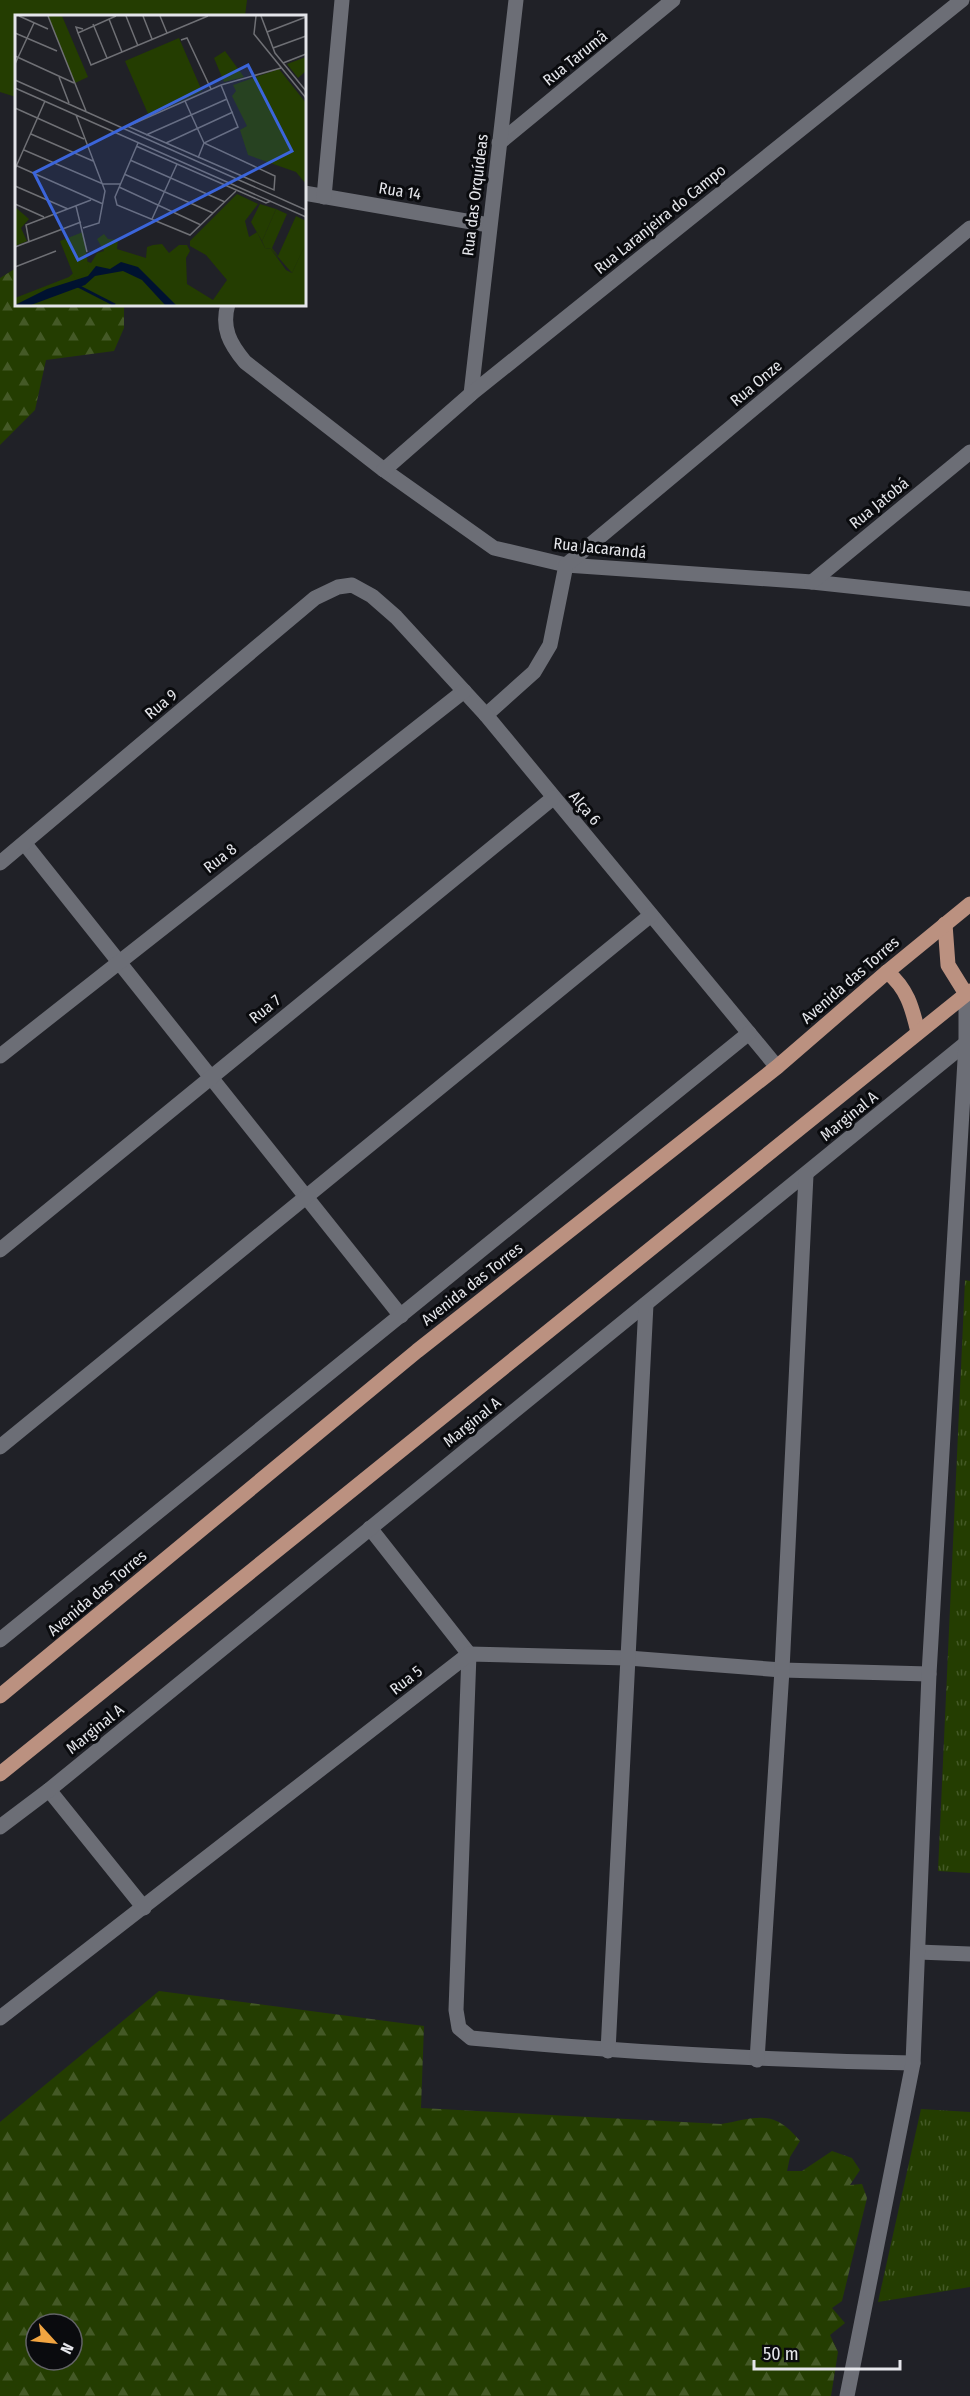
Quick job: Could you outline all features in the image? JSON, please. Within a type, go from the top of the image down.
[{"type":"main road","name":"Avenida das Torres","points":[[0,1696],[417,1351],[777,1067],[886,972],[970,904]]},
{"type":"main road","points":[[0,1774],[968,993],[948,965],[945,924]]},
{"type":"main road","points":[[886,972],[902,986],[912,1004],[918,1032]]},
{"type":"street","points":[[324,197],[342,0]]},
{"type":"street","name":"Rua das Orquídeas","points":[[471,394],[516,0]]},
{"type":"street","name":"Rua Tarumâ","points":[[499,143],[673,0]]},
{"type":"street","name":"Rua Laranjeira do Campo","points":[[384,470],[471,394],[962,0]]},
{"type":"street","name":"Rua 14","points":[[306,194],[489,225]]},
{"type":"street","name":"Rua Onze","points":[[566,565],[970,228]]},
{"type":"street","name":"Rua Jacarandá","points":[[228,306],[224,327],[233,347],[245,362],[384,470],[494,548],[566,565],[812,582],[970,599]]},
{"type":"street","name":"Rua Jatobá","points":[[812,582],[970,452]]},
{"type":"street","points":[[486,715],[534,672],[550,645],[566,565]]},
{"type":"street","name":"Alça 6","points":[[352,585],[384,605],[486,715],[777,1067]]},
{"type":"street","name":"Rua 9","points":[[0,863],[315,598],[338,587],[352,585]]},
{"type":"street","name":"Rua 8","points":[[0,1056],[464,691]]},
{"type":"street","name":"Rua 7","points":[[0,1250],[553,798]]},
{"type":"street","points":[[25,844],[401,1316]]},
{"type":"street","points":[[0,1448],[651,915]]},
{"type":"street","points":[[848,2396],[913,2063],[929,1674],[968,993]]},
{"type":"street","points":[[0,1641],[749,1033]]},
{"type":"street","name":"Marginal A","points":[[0,1827],[49,1790],[966,1043]]},
{"type":"street","points":[[757,2060],[782,1670],[806,1175]]},
{"type":"street","points":[[608,2051],[646,1305]]},
{"type":"street","points":[[370,1528],[470,1653],[456,2010],[459,2028],[471,2038],[608,2051],[757,2060],[913,2063]]},
{"type":"street","points":[[470,1653],[628,1658],[782,1670],[929,1674]]},
{"type":"street","name":"Rua 5","points":[[0,2018],[470,1653]]},
{"type":"street","points":[[49,1790],[144,1908]]},
{"type":"street","points":[[918,1952],[970,1954]]},
{"type":"green space","points":[[0,0],[247,0],[245,15],[15,15],[15,97],[0,92]]},
{"type":"green space","points":[[15,269],[15,306],[124,306],[124,328],[114,351],[46,360],[35,410],[0,445],[0,278]]},
{"type":"green space","points":[[965,1280],[970,1281],[970,1873],[938,1871]]},
{"type":"green space","points":[[159,1991],[424,2026],[421,2108],[721,2124],[755,2118],[773,2120],[800,2141],[790,2157],[787,2171],[802,2171],[832,2151],[852,2158],[860,2170],[850,2185],[862,2184],[867,2198],[842,2301],[832,2308],[845,2323],[830,2335],[838,2352],[831,2396],[0,2396],[0,2122]]},
{"type":"green space","points":[[921,2109],[970,2112],[970,2287],[878,2302]]}]
